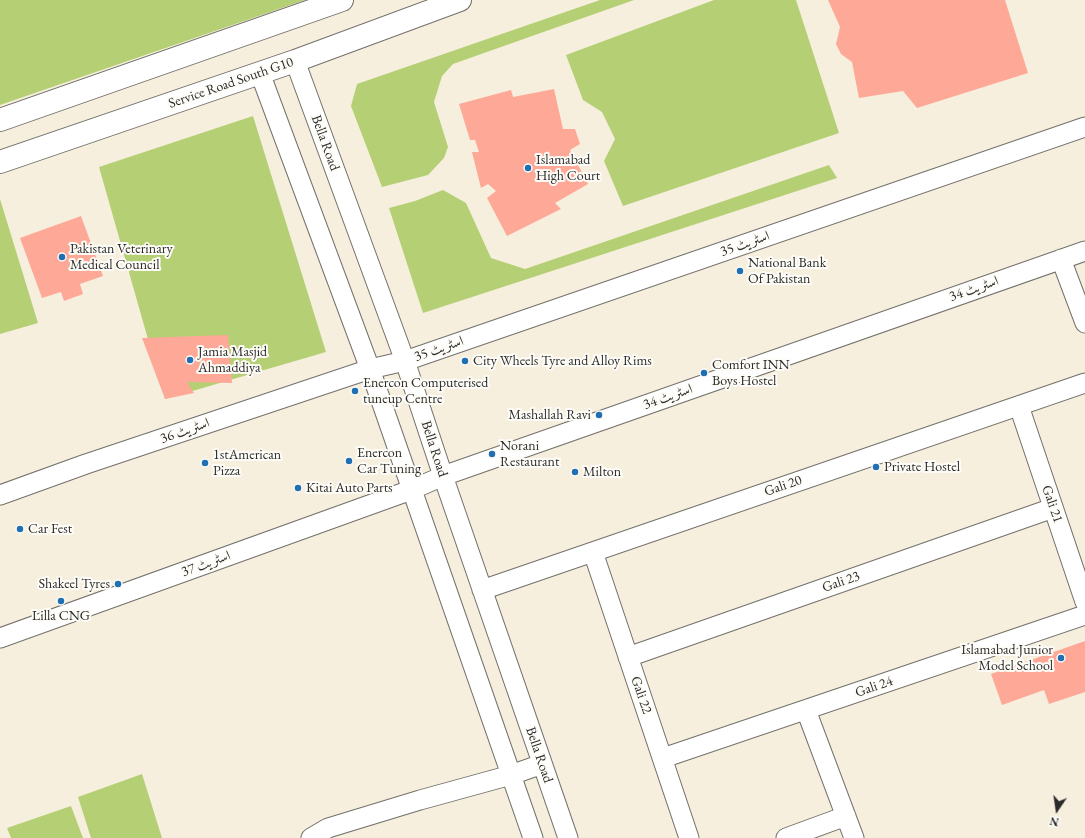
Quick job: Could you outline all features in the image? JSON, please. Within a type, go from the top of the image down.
[{"type":"main road","points":[[0,120],[342,0]]},
{"type":"main road","name":"Service Road South G10","points":[[0,162],[295,61],[460,0]]},
{"type":"street","name":"Bella Road","points":[[295,61],[405,361],[443,476],[568,838]]},
{"type":"street","points":[[260,73],[370,369],[533,838]]},
{"type":"street","name":"اسٹریٹ 35","points":[[370,369],[405,361],[1085,127]]},
{"type":"street","name":"اسٹریٹ 34","points":[[411,490],[443,476],[1085,251]]},
{"type":"street","points":[[1061,259],[1085,323]]},
{"type":"street","name":"اسٹریٹ 36","points":[[0,495],[370,369]]},
{"type":"street","name":"Gali 20","points":[[482,590],[1085,383]]},
{"type":"street","name":"Gali 21","points":[[1019,406],[1085,602]]},
{"type":"street","name":"اسٹریٹ 37","points":[[0,638],[411,490]]},
{"type":"street","name":"Gali 23","points":[[628,657],[1053,508]]},
{"type":"street","name":"Gali 22","points":[[593,552],[689,838]]},
{"type":"street","name":"Gali 24","points":[[662,758],[1085,615]]},
{"type":"street","points":[[806,710],[854,838]]},
{"type":"street","points":[[311,838],[328,828],[420,800],[511,775],[542,764]]},
{"type":"street","points":[[786,838],[846,816]]},
{"type":"green space","points":[[0,0],[305,0],[0,105]]},
{"type":"green space","points":[[600,0],[634,0],[453,64],[442,76],[434,102],[448,147],[444,158],[428,175],[382,187],[351,106],[357,84]]},
{"type":"green space","points":[[714,0],[796,0],[839,133],[623,206],[604,161],[615,139],[602,112],[583,100],[566,55]]},
{"type":"green space","points":[[253,116],[326,352],[165,399],[99,167]]},
{"type":"green space","points":[[829,165],[837,178],[423,313],[389,208],[415,201],[443,190],[466,203],[491,258],[525,269]]},
{"type":"green space","points":[[0,199],[38,323],[0,334]]},
{"type":"green space","points":[[142,774],[162,838],[91,838],[78,797]]},
{"type":"green space","points":[[71,806],[83,838],[11,838],[7,828]]},
{"type":"building","points":[[828,0],[1005,0],[1028,73],[917,108],[903,91],[859,98],[852,62],[841,54],[836,44],[840,27]]},
{"type":"building","name":"Islamabad High Court","points":[[554,89],[563,129],[575,129],[580,144],[570,150],[588,184],[555,203],[561,209],[507,236],[487,198],[496,191],[488,184],[481,188],[472,152],[479,152],[475,140],[470,140],[459,104],[511,90],[513,97]]},
{"type":"building","name":"Pakistan Veterinary Medical Council","points":[[81,216],[103,276],[80,284],[83,294],[64,301],[61,292],[42,298],[20,238]]},
{"type":"building","name":"Jamia Masjid Ahmaddiya","points":[[228,335],[232,383],[187,382],[194,393],[165,399],[142,338]]},
{"type":"building","name":"Islamabad Junior Model School","points":[[1085,641],[1085,692],[1049,704],[1044,690],[1002,705],[991,674]]},
{"type":"place","name":"Islamabad High Court","points":[[528,168]]},
{"type":"place","name":"Pakistan Veterinary Medical Council","points":[[62,257]]},
{"type":"place","name":"National Bank Of Pakistan","points":[[740,271]]},
{"type":"place","name":"Jamia Masjid Ahmaddiya","points":[[190,360]]},
{"type":"place","name":"City Wheels Tyre and Alloy Rims","points":[[465,361]]},
{"type":"place","name":"Comfort INN Boys Hostel","points":[[704,373]]},
{"type":"place","name":"Enercon Computerised tuneup Centre","points":[[355,391]]},
{"type":"place","name":"Mashallah Ravi","points":[[599,415]]},
{"type":"place","name":"Norani Restaurant","points":[[492,454]]},
{"type":"place","name":"Enercon Car Tuning","points":[[349,461]]},
{"type":"place","name":"1stAmerican Pizza","points":[[205,463]]},
{"type":"place","name":"Private Hostel","points":[[876,467]]},
{"type":"place","name":"Milton","points":[[575,472]]},
{"type":"place","name":"Kitai Auto Parts","points":[[298,488]]},
{"type":"place","name":"Car Fest","points":[[20,529]]},
{"type":"place","name":"Shakeel Tyres","points":[[118,584]]},
{"type":"place","name":"Lilla CNG","points":[[61,601]]},
{"type":"place","name":"Islamabad Junior Model School","points":[[1061,658]]}]
